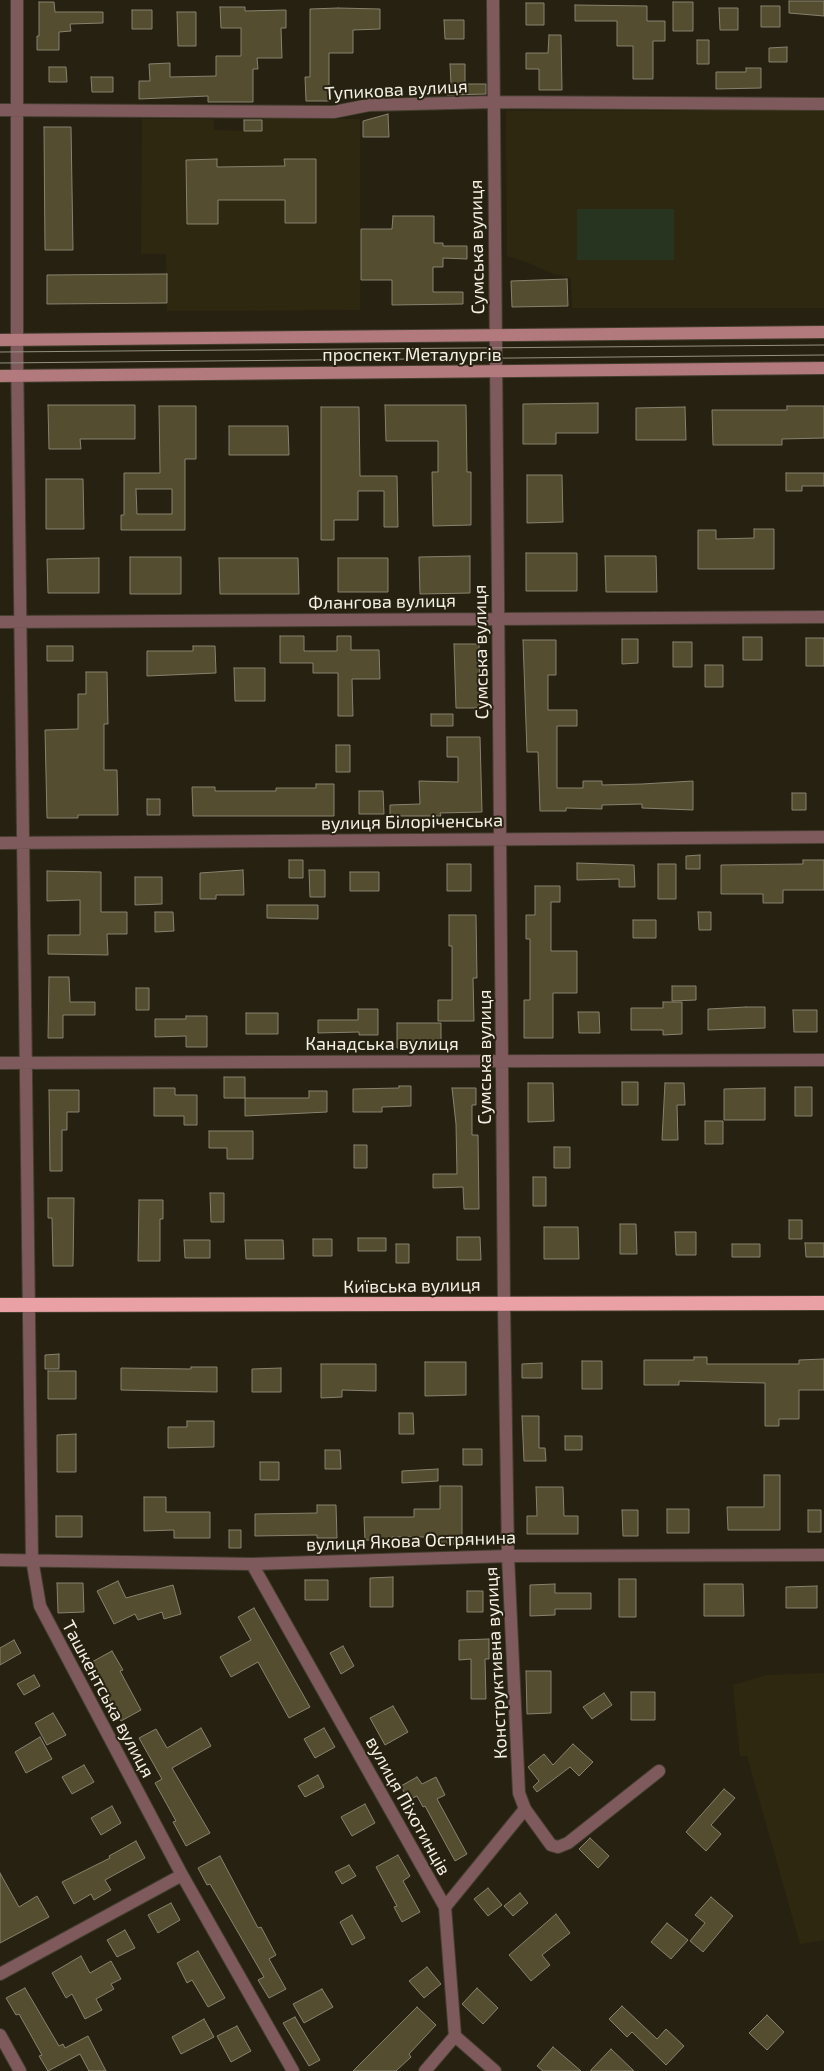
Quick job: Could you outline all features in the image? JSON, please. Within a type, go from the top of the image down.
[{"type":"highway","name":"Київська вулиця","points":[[0,1305],[824,1303]]},
{"type":"main road","name":"проспект Металургів","points":[[0,340],[824,332]]},
{"type":"main road","name":"проспект Металургів","points":[[0,376],[824,368]]},
{"type":"street","name":"Ташкентська вулиця","points":[[17,0],[16,339],[32,1560],[40,1606],[182,1875],[292,2071]]},
{"type":"street","name":"Сумська вулиця","points":[[493,0],[504,1304]]},
{"type":"street","name":"Тупикова вулиця","points":[[0,110],[334,112],[369,105],[493,102],[824,104]]},
{"type":"street","name":"Флангова вулиця","points":[[0,622],[824,617]]},
{"type":"street","name":"вулиця Білоріченська","points":[[0,843],[824,837]]},
{"type":"street","name":"Канадська вулиця","points":[[0,1063],[824,1060]]},
{"type":"street","name":"Конструктивна вулиця","points":[[504,1304],[508,1556],[520,1793],[525,1809],[551,1845],[558,1847],[568,1843],[659,1771]]},
{"type":"street","name":"вулиця Якова Острянина","points":[[0,1560],[252,1564],[508,1556],[824,1555]]},
{"type":"street","name":"вулиця Піхотинців","points":[[252,1564],[445,1907],[455,2036]]},
{"type":"street","points":[[445,1907],[525,1809]]},
{"type":"street","points":[[0,1974],[182,1875]]},
{"type":"street","points":[[0,2036],[20,2071]]},
{"type":"street","points":[[425,2071],[455,2036],[494,2071]]},
{"type":"shaded area","points":[[824,110],[824,308],[572,308],[571,278],[554,274],[507,256],[506,111]]},
{"type":"shaded area","points":[[142,119],[214,119],[214,130],[244,131],[244,119],[360,119],[360,310],[167,311],[166,254],[141,254]]},
{"type":"shaded area","points":[[824,1673],[824,1940],[800,1944],[747,1756],[740,1756],[733,1685],[768,1675]]},
{"type":"green space","points":[[577,209],[674,209],[674,260],[577,260]]},
{"type":"building","points":[[789,1],[824,1],[824,16],[789,13]]},
{"type":"building","points":[[39,2],[54,2],[55,12],[103,12],[103,23],[70,24],[71,31],[59,32],[59,50],[37,50]]},
{"type":"building","points":[[673,2],[693,2],[693,31],[673,31]]},
{"type":"building","points":[[526,3],[544,3],[544,25],[526,25]]},
{"type":"building","points":[[575,5],[647,6],[647,21],[665,21],[665,41],[653,41],[653,79],[633,79],[633,46],[617,46],[617,21],[575,21]]},
{"type":"building","points":[[761,6],[780,6],[780,27],[761,27]]},
{"type":"building","points":[[220,7],[245,7],[245,11],[286,10],[286,28],[281,28],[282,58],[257,58],[258,69],[253,69],[253,102],[208,102],[208,96],[139,99],[139,81],[150,81],[149,64],[170,63],[170,77],[216,76],[216,56],[241,56],[241,28],[221,28]]},
{"type":"building","points":[[719,8],[738,8],[738,30],[720,30]]},
{"type":"building","points":[[310,9],[380,9],[380,29],[353,30],[353,53],[329,53],[329,101],[306,101],[305,77],[310,77]]},
{"type":"building","points":[[132,10],[152,10],[152,29],[132,29]]},
{"type":"building","points":[[177,12],[196,12],[196,46],[178,46]]},
{"type":"building","points":[[444,20],[464,20],[464,39],[445,39]]},
{"type":"building","points":[[549,35],[561,35],[562,90],[539,90],[539,69],[526,69],[526,53],[548,53]]},
{"type":"building","points":[[697,40],[709,40],[709,64],[697,64]]},
{"type":"building","points":[[787,47],[787,62],[769,62],[769,48]]},
{"type":"building","points":[[450,64],[465,64],[465,84],[486,84],[486,94],[447,95],[447,84],[451,84]]},
{"type":"building","points":[[49,67],[66,67],[67,82],[49,82]]},
{"type":"building","points":[[746,68],[761,68],[761,88],[716,89],[716,72],[746,72]]},
{"type":"building","points":[[91,77],[113,77],[113,92],[92,92]]},
{"type":"building","points":[[388,114],[389,137],[363,137],[363,121]]},
{"type":"building","points":[[244,120],[262,120],[262,131],[244,131]]},
{"type":"building","points":[[44,127],[71,127],[73,250],[45,250]]},
{"type":"building","points":[[217,159],[217,167],[285,166],[284,159],[316,159],[316,223],[285,223],[285,200],[218,200],[218,224],[187,224],[186,160]]},
{"type":"building","points":[[393,216],[434,216],[434,243],[443,243],[443,246],[467,246],[467,259],[443,258],[443,267],[433,267],[433,292],[463,292],[463,304],[392,305],[392,280],[361,280],[361,229],[392,229]]},
{"type":"building","points":[[167,274],[167,303],[47,304],[47,275]]},
{"type":"building","points":[[567,279],[568,306],[512,307],[511,281]]},
{"type":"building","points":[[598,403],[598,433],[556,433],[556,444],[523,444],[523,404]]},
{"type":"building","points":[[48,405],[135,405],[135,439],[80,439],[81,449],[49,449]]},
{"type":"building","points":[[385,405],[466,405],[467,472],[471,472],[471,525],[433,526],[432,472],[438,472],[438,441],[386,441]]},
{"type":"building","points":[[159,406],[196,406],[196,459],[185,459],[185,530],[121,530],[121,515],[124,515],[124,473],[160,473]],"holes":[[[136,489],[172,489],[172,514],[137,514]]]},
{"type":"building","points":[[787,406],[824,406],[824,438],[782,439],[782,445],[713,445],[712,410],[787,410]]},
{"type":"building","points":[[321,407],[359,407],[360,476],[397,476],[398,527],[384,527],[384,491],[358,491],[358,520],[334,520],[334,540],[321,540]]},
{"type":"building","points":[[685,407],[686,440],[636,440],[636,408]]},
{"type":"building","points":[[229,426],[288,426],[289,455],[229,455]]},
{"type":"building","points":[[786,473],[824,473],[824,486],[802,486],[802,491],[786,491]]},
{"type":"building","points":[[527,475],[562,475],[563,522],[527,523]]},
{"type":"building","points":[[46,479],[83,479],[84,529],[46,529]]},
{"type":"building","points":[[754,529],[774,529],[774,569],[698,569],[698,530],[716,530],[716,539],[754,538]]},
{"type":"building","points":[[526,553],[577,553],[577,591],[526,591]]},
{"type":"building","points":[[470,556],[470,593],[420,594],[419,557]]},
{"type":"building","points":[[605,556],[656,556],[657,592],[606,592]]},
{"type":"building","points":[[130,557],[181,557],[181,594],[130,594]]},
{"type":"building","points":[[99,558],[99,593],[48,593],[47,559]]},
{"type":"building","points":[[219,558],[298,558],[299,594],[220,594]]},
{"type":"building","points":[[338,558],[388,558],[388,592],[338,592]]},
{"type":"building","points":[[280,636],[304,636],[304,651],[337,651],[337,636],[351,636],[351,650],[379,650],[380,679],[352,679],[353,716],[338,716],[338,673],[313,673],[313,663],[280,663]]},
{"type":"building","points":[[743,637],[762,637],[762,660],[743,660]]},
{"type":"building","points":[[806,638],[824,638],[824,666],[806,666]]},
{"type":"building","points":[[622,639],[638,639],[638,663],[622,664]]},
{"type":"building","points":[[523,640],[556,640],[556,675],[548,675],[548,710],[577,710],[577,726],[557,726],[557,788],[583,788],[583,781],[602,781],[602,785],[693,781],[693,810],[642,808],[642,804],[602,805],[602,809],[566,808],[566,811],[540,811],[538,752],[527,752]]},
{"type":"building","points":[[673,642],[692,642],[692,667],[673,667]]},
{"type":"building","points":[[454,644],[479,644],[480,708],[456,708]]},
{"type":"building","points":[[47,646],[73,646],[73,661],[47,661]]},
{"type":"building","points":[[193,646],[215,646],[216,673],[147,676],[147,651],[193,651]]},
{"type":"building","points":[[705,665],[723,665],[723,687],[705,687]]},
{"type":"building","points":[[234,668],[265,668],[265,701],[235,701]]},
{"type":"building","points":[[86,672],[107,672],[108,724],[104,724],[104,770],[117,770],[118,815],[78,815],[78,818],[47,818],[45,730],[78,729],[78,694],[86,694]]},
{"type":"building","points":[[431,714],[453,714],[453,726],[431,726]]},
{"type":"building","points":[[447,737],[480,737],[482,812],[440,813],[441,816],[390,816],[390,805],[420,804],[419,781],[458,782],[458,757],[447,757]]},
{"type":"building","points":[[336,745],[350,745],[350,772],[336,772]]},
{"type":"building","points":[[316,784],[334,784],[334,816],[193,816],[192,787],[215,787],[215,791],[276,791],[276,788],[316,788]]},
{"type":"building","points":[[359,791],[383,791],[384,814],[359,814]]},
{"type":"building","points":[[792,793],[806,793],[806,810],[792,810]]},
{"type":"building","points":[[147,799],[160,799],[160,815],[147,815]]},
{"type":"building","points":[[700,855],[700,869],[686,869],[686,856]]},
{"type":"building","points":[[289,860],[303,860],[303,878],[289,878]]},
{"type":"building","points":[[803,860],[824,860],[824,890],[783,890],[783,903],[763,903],[763,894],[721,894],[721,865],[803,864]]},
{"type":"building","points":[[577,863],[634,865],[635,887],[619,887],[619,879],[577,880]]},
{"type":"building","points":[[447,864],[471,864],[471,891],[447,891]]},
{"type":"building","points":[[658,864],[676,864],[676,899],[658,899]]},
{"type":"building","points":[[243,870],[244,895],[216,895],[216,899],[200,899],[200,873]]},
{"type":"building","points":[[309,870],[325,870],[325,897],[310,897]]},
{"type":"building","points":[[47,871],[101,872],[101,912],[127,912],[127,934],[107,934],[108,955],[48,954],[48,935],[80,935],[80,900],[47,901]]},
{"type":"building","points":[[350,872],[379,872],[379,891],[350,891]]},
{"type":"building","points":[[135,877],[162,877],[162,904],[135,905]]},
{"type":"building","points":[[535,886],[560,886],[560,902],[551,902],[551,951],[577,951],[577,993],[553,993],[553,1038],[524,1038],[524,1000],[530,1000],[530,939],[526,939],[526,915],[535,915]]},
{"type":"building","points":[[267,905],[318,905],[318,919],[267,918]]},
{"type":"building","points":[[155,912],[173,912],[174,931],[155,932]]},
{"type":"building","points":[[698,912],[711,912],[711,930],[699,930]]},
{"type":"building","points":[[449,915],[476,915],[477,978],[473,978],[474,1021],[438,1021],[438,1000],[452,1000],[452,946],[449,946]]},
{"type":"building","points":[[633,920],[656,920],[656,938],[633,938]]},
{"type":"building","points":[[49,977],[69,977],[70,1002],[95,1002],[95,1015],[63,1015],[63,1038],[48,1038]]},
{"type":"building","points":[[672,986],[696,986],[696,1000],[672,1001]]},
{"type":"building","points":[[136,988],[149,988],[149,1010],[136,1010]]},
{"type":"building","points":[[663,1002],[682,1002],[682,1034],[663,1035],[663,1030],[631,1030],[631,1008],[663,1008]]},
{"type":"building","points":[[765,1007],[765,1028],[708,1030],[708,1009]]},
{"type":"building","points":[[358,1009],[378,1009],[378,1035],[359,1035],[359,1032],[318,1033],[318,1020],[358,1020]]},
{"type":"building","points":[[793,1010],[817,1010],[817,1032],[794,1032]]},
{"type":"building","points":[[578,1012],[599,1012],[600,1033],[579,1033]]},
{"type":"building","points":[[246,1013],[278,1013],[278,1034],[246,1034]]},
{"type":"building","points":[[186,1016],[207,1016],[207,1047],[186,1047],[186,1036],[155,1037],[155,1019],[186,1019]]},
{"type":"building","points":[[397,1023],[441,1023],[441,1048],[397,1048]]},
{"type":"building","points":[[224,1077],[245,1077],[245,1098],[224,1098]]},
{"type":"building","points":[[622,1082],[638,1082],[638,1105],[622,1105]]},
{"type":"building","points":[[528,1083],[553,1083],[554,1121],[528,1122]]},
{"type":"building","points":[[665,1083],[684,1083],[685,1105],[677,1105],[678,1140],[662,1140]]},
{"type":"building","points":[[399,1086],[411,1086],[411,1106],[382,1107],[382,1112],[353,1112],[353,1089],[399,1088]]},
{"type":"building","points":[[795,1087],[812,1087],[812,1116],[795,1116]]},
{"type":"building","points":[[154,1088],[175,1088],[175,1095],[197,1095],[197,1125],[184,1125],[184,1116],[154,1116]]},
{"type":"building","points":[[452,1088],[476,1088],[476,1105],[472,1105],[472,1135],[478,1135],[479,1209],[464,1209],[463,1187],[433,1188],[433,1174],[457,1174],[456,1124]]},
{"type":"building","points":[[765,1088],[765,1120],[724,1120],[724,1089]]},
{"type":"building","points":[[49,1090],[79,1090],[79,1112],[67,1112],[67,1130],[62,1130],[62,1171],[50,1171]]},
{"type":"building","points":[[309,1091],[327,1091],[327,1112],[245,1116],[245,1098],[309,1098]]},
{"type":"building","points":[[705,1121],[723,1121],[723,1144],[705,1144]]},
{"type":"building","points":[[209,1131],[253,1131],[253,1159],[227,1159],[227,1148],[209,1148]]},
{"type":"building","points":[[354,1145],[367,1145],[367,1168],[354,1168]]},
{"type":"building","points":[[554,1147],[570,1147],[570,1168],[554,1168]]},
{"type":"building","points":[[533,1177],[546,1177],[546,1206],[533,1206]]},
{"type":"building","points":[[210,1193],[224,1193],[224,1222],[211,1222]]},
{"type":"building","points":[[48,1198],[74,1198],[73,1266],[53,1266],[52,1218],[48,1218]]},
{"type":"building","points":[[139,1200],[163,1200],[163,1219],[160,1219],[160,1261],[138,1261]]},
{"type":"building","points":[[789,1220],[802,1220],[802,1239],[789,1239]]},
{"type":"building","points":[[620,1224],[636,1224],[637,1254],[620,1254]]},
{"type":"building","points":[[544,1227],[578,1227],[579,1259],[544,1259]]},
{"type":"building","points":[[675,1232],[696,1232],[696,1255],[676,1255]]},
{"type":"building","points":[[457,1237],[480,1237],[481,1260],[457,1260]]},
{"type":"building","points":[[358,1238],[386,1238],[386,1251],[358,1251]]},
{"type":"building","points":[[313,1239],[332,1239],[332,1256],[313,1256]]},
{"type":"building","points":[[184,1240],[210,1240],[210,1258],[185,1258]]},
{"type":"building","points":[[245,1240],[283,1240],[284,1259],[246,1259]]},
{"type":"building","points":[[805,1243],[824,1243],[824,1257],[806,1257]]},
{"type":"building","points":[[396,1244],[409,1244],[409,1263],[396,1263]]},
{"type":"building","points":[[732,1244],[760,1244],[760,1257],[732,1257]]},
{"type":"building","points":[[59,1354],[59,1369],[45,1369],[45,1355]]},
{"type":"building","points":[[694,1357],[707,1357],[707,1364],[799,1364],[799,1360],[824,1359],[824,1390],[799,1390],[799,1419],[779,1419],[779,1426],[765,1426],[765,1383],[679,1381],[679,1385],[644,1385],[644,1360],[694,1360]]},
{"type":"building","points":[[582,1361],[602,1361],[602,1389],[582,1389]]},
{"type":"building","points":[[425,1362],[466,1362],[466,1395],[425,1396]]},
{"type":"building","points":[[542,1363],[542,1378],[522,1378],[522,1364]]},
{"type":"building","points":[[321,1364],[376,1364],[376,1391],[342,1390],[342,1397],[321,1398]]},
{"type":"building","points":[[191,1367],[217,1367],[217,1392],[121,1390],[121,1368],[191,1369]]},
{"type":"building","points":[[281,1368],[281,1392],[252,1392],[252,1369]]},
{"type":"building","points":[[48,1371],[76,1371],[76,1399],[48,1399]]},
{"type":"building","points":[[399,1413],[413,1413],[414,1434],[399,1434]]},
{"type":"building","points":[[522,1416],[539,1416],[539,1448],[545,1448],[546,1461],[524,1461]]},
{"type":"building","points":[[187,1421],[214,1421],[214,1447],[168,1448],[168,1427],[187,1427]]},
{"type":"building","points":[[76,1434],[76,1472],[57,1472],[57,1435]]},
{"type":"building","points":[[565,1436],[582,1436],[582,1450],[565,1450]]},
{"type":"building","points":[[463,1449],[482,1449],[482,1465],[463,1465]]},
{"type":"building","points":[[325,1450],[340,1450],[341,1469],[325,1469]]},
{"type":"building","points":[[260,1462],[279,1462],[279,1480],[260,1480]]},
{"type":"building","points":[[438,1469],[438,1481],[402,1483],[402,1471]]},
{"type":"building","points":[[764,1475],[780,1475],[780,1530],[728,1530],[727,1507],[764,1507]]},
{"type":"building","points":[[440,1486],[462,1486],[462,1544],[441,1544],[441,1537],[392,1537],[392,1540],[365,1540],[364,1517],[414,1517],[414,1509],[440,1509]]},
{"type":"building","points":[[536,1487],[563,1487],[564,1516],[578,1516],[578,1534],[527,1534],[527,1516],[537,1516]]},
{"type":"building","points":[[144,1497],[166,1497],[166,1512],[210,1512],[210,1538],[174,1538],[174,1530],[144,1531]]},
{"type":"building","points":[[317,1505],[336,1505],[337,1538],[317,1538],[317,1535],[255,1536],[255,1514],[317,1513]]},
{"type":"building","points":[[667,1509],[689,1509],[689,1533],[667,1533]]},
{"type":"building","points":[[622,1510],[638,1510],[638,1536],[623,1536]]},
{"type":"building","points":[[808,1510],[821,1510],[821,1532],[808,1532]]},
{"type":"building","points":[[56,1516],[82,1516],[82,1537],[56,1537]]},
{"type":"building","points":[[229,1530],[241,1530],[241,1548],[229,1548]]},
{"type":"building","points":[[393,1577],[393,1607],[370,1607],[370,1578]]},
{"type":"building","points":[[619,1579],[636,1579],[636,1617],[619,1617]]},
{"type":"building","points":[[305,1580],[328,1580],[328,1600],[305,1600]]},
{"type":"building","points":[[118,1581],[126,1598],[173,1585],[181,1614],[164,1619],[162,1612],[138,1620],[135,1614],[114,1624],[97,1591]]},
{"type":"building","points":[[57,1583],[83,1583],[84,1612],[58,1613]]},
{"type":"building","points":[[555,1584],[555,1593],[591,1593],[591,1609],[555,1609],[555,1615],[530,1616],[530,1585]]},
{"type":"building","points":[[704,1584],[743,1584],[744,1616],[704,1616]]},
{"type":"building","points":[[817,1586],[817,1608],[786,1608],[786,1587]]},
{"type":"building","points":[[467,1591],[483,1591],[483,1612],[467,1612]]},
{"type":"building","points":[[254,1608],[310,1707],[289,1718],[258,1662],[231,1677],[220,1657],[251,1640],[238,1617]]},
{"type":"building","points":[[489,1639],[489,1659],[485,1659],[486,1699],[471,1699],[471,1659],[459,1660],[459,1640]]},
{"type":"building","points":[[14,1640],[21,1653],[0,1665],[0,1648]]},
{"type":"building","points":[[343,1646],[354,1666],[341,1674],[330,1653]]},
{"type":"building","points":[[112,1651],[123,1670],[120,1671],[141,1710],[121,1721],[90,1663]]},
{"type":"building","points":[[526,1671],[551,1671],[551,1713],[527,1714]]},
{"type":"building","points":[[34,1675],[40,1686],[24,1695],[17,1684]]},
{"type":"building","points":[[631,1692],[655,1692],[655,1720],[631,1720]]},
{"type":"building","points":[[604,1693],[612,1705],[592,1719],[583,1707]]},
{"type":"building","points":[[393,1706],[408,1732],[385,1745],[370,1718]]},
{"type":"building","points":[[53,1713],[66,1735],[47,1745],[35,1723]]},
{"type":"building","points":[[201,1728],[211,1746],[172,1768],[210,1833],[186,1846],[173,1822],[176,1821],[155,1783],[162,1779],[139,1738],[156,1729],[167,1748]]},
{"type":"building","points":[[324,1728],[335,1747],[315,1758],[304,1739]]},
{"type":"building","points":[[40,1737],[52,1759],[26,1773],[15,1752]]},
{"type":"building","points":[[573,1744],[593,1762],[579,1776],[570,1767],[537,1792],[533,1787],[539,1781],[528,1767],[544,1754],[553,1765]]},
{"type":"building","points":[[84,1765],[94,1782],[72,1794],[62,1777]]},
{"type":"building","points":[[318,1775],[324,1787],[305,1797],[298,1786]]},
{"type":"building","points":[[417,1777],[422,1784],[436,1777],[445,1795],[437,1799],[467,1854],[455,1861],[425,1806],[423,1807],[417,1796],[408,1800],[401,1786]]},
{"type":"building","points":[[724,1789],[735,1798],[711,1825],[721,1834],[706,1851],[686,1832]]},
{"type":"building","points":[[365,1804],[375,1823],[352,1836],[341,1817]]},
{"type":"building","points":[[112,1806],[121,1823],[101,1835],[91,1818]]},
{"type":"building","points":[[590,1838],[609,1856],[598,1868],[579,1849]]},
{"type":"building","points":[[136,1841],[145,1858],[105,1880],[111,1890],[94,1900],[91,1894],[74,1904],[62,1882],[110,1858],[109,1856]]},
{"type":"building","points":[[398,1855],[410,1876],[403,1881],[420,1912],[402,1922],[394,1907],[397,1906],[376,1867]]},
{"type":"building","points":[[220,1856],[258,1928],[261,1927],[276,1955],[269,1959],[286,1989],[269,1998],[258,1980],[264,1977],[210,1884],[207,1885],[198,1868]]},
{"type":"building","points":[[349,1865],[356,1876],[342,1884],[335,1872]]},
{"type":"building","points":[[0,1873],[19,1907],[37,1896],[49,1917],[0,1943]]},
{"type":"building","points":[[488,1888],[502,1905],[488,1916],[474,1899]]},
{"type":"building","points":[[520,1893],[528,1903],[513,1916],[504,1906]]},
{"type":"building","points":[[711,1897],[733,1916],[703,1952],[690,1941],[705,1923],[695,1915]]},
{"type":"building","points":[[171,1903],[180,1920],[158,1933],[148,1915]]},
{"type":"building","points":[[556,1914],[570,1933],[542,1955],[550,1965],[531,1981],[509,1955]]},
{"type":"building","points":[[352,1915],[365,1938],[352,1945],[340,1922]]},
{"type":"building","points":[[667,1923],[688,1940],[671,1959],[651,1942]]},
{"type":"building","points":[[125,1930],[135,1948],[117,1957],[107,1940]]},
{"type":"building","points":[[198,1951],[225,1998],[208,2007],[192,1980],[187,1983],[177,1963]]},
{"type":"building","points":[[81,1956],[90,1973],[111,1961],[121,1979],[111,1984],[114,1989],[96,1999],[102,2010],[85,2019],[72,1994],[66,1998],[52,1973]]},
{"type":"building","points":[[427,1967],[441,1984],[424,1998],[409,1981]]},
{"type":"building","points":[[25,1988],[59,2046],[63,2044],[65,2048],[88,2036],[106,2071],[89,2071],[80,2054],[48,2071],[39,2056],[42,2055],[19,2014],[16,2015],[6,1998]]},
{"type":"building","points":[[477,1988],[498,2008],[483,2024],[462,2004]]},
{"type":"building","points":[[322,1989],[333,2007],[304,2023],[293,2004]]},
{"type":"building","points":[[622,2006],[657,2039],[666,2029],[684,2046],[666,2065],[632,2032],[627,2037],[609,2019]]},
{"type":"building","points":[[417,2007],[436,2025],[409,2054],[411,2057],[396,2071],[353,2071]]},
{"type":"building","points":[[767,2015],[784,2032],[767,2050],[749,2033]]},
{"type":"building","points":[[295,2017],[320,2060],[309,2066],[283,2023]]},
{"type":"building","points":[[204,2019],[214,2037],[181,2054],[172,2037]]},
{"type":"building","points":[[237,2026],[251,2051],[231,2062],[217,2036]]},
{"type":"building","points":[[553,2047],[581,2071],[543,2071],[537,2066]]},
{"type":"building","points":[[611,2049],[634,2071],[590,2071]]},
{"type":"tram line","points":[[0,352],[824,345]]},
{"type":"tram line","points":[[0,363],[824,355]]}]
